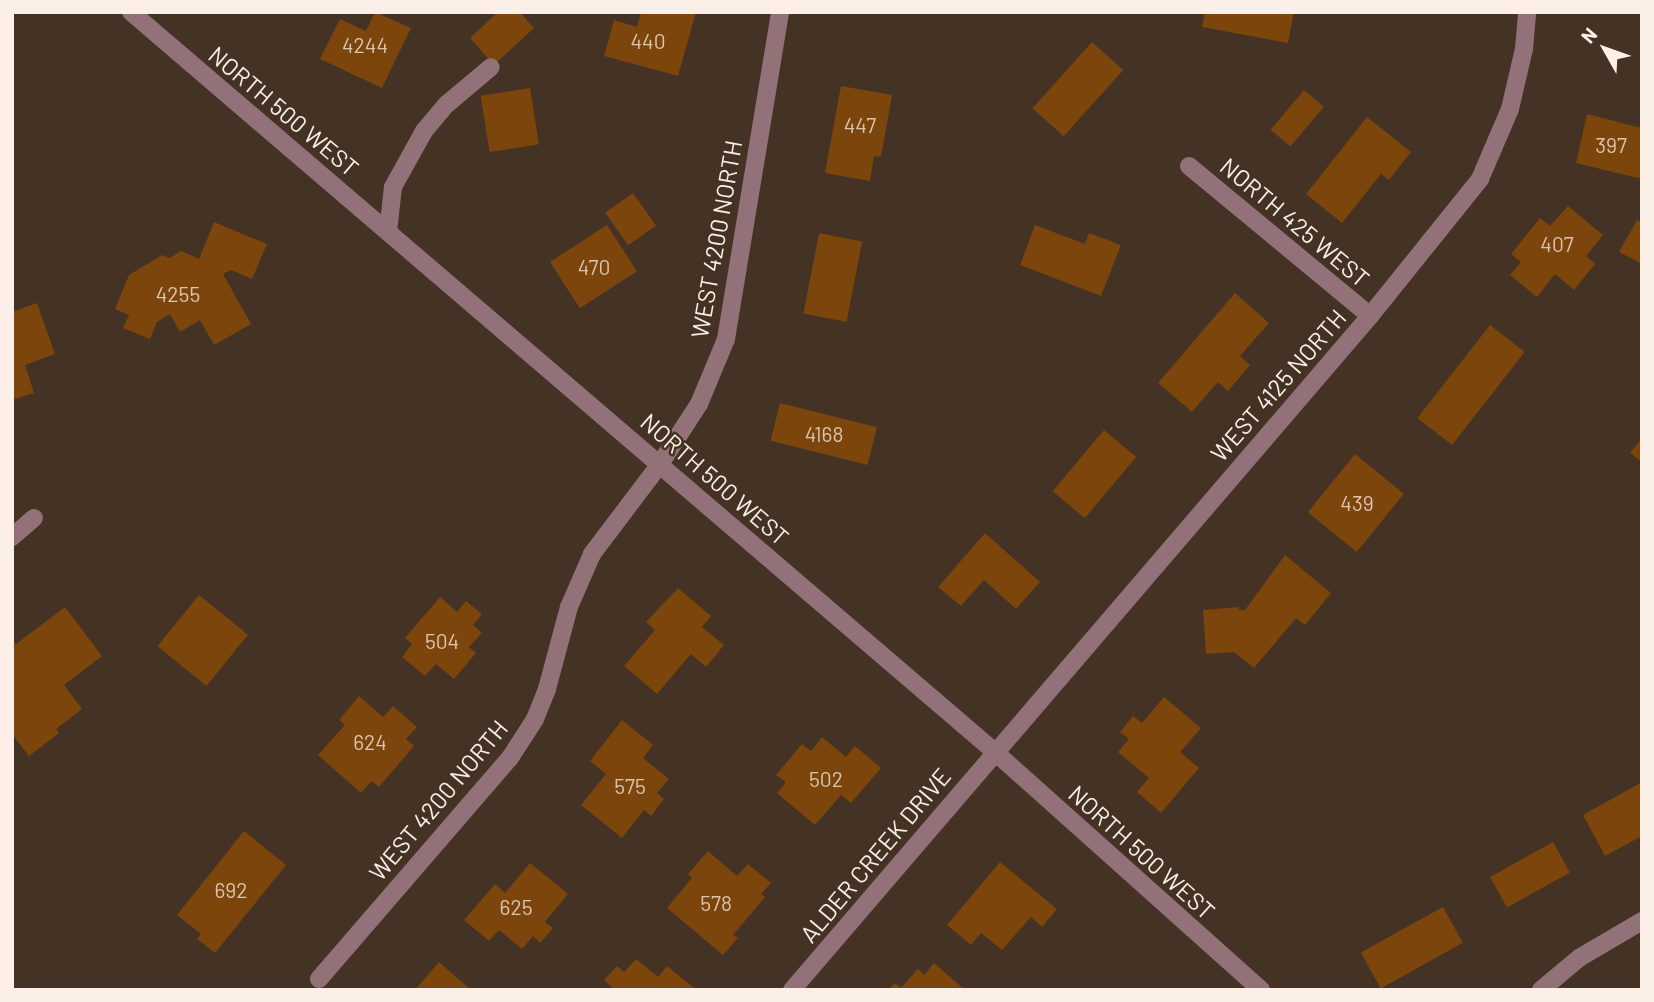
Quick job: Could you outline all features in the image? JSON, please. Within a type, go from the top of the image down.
[{"type":"street","name":"NORTH 500 WEST","points":[[131,12],[995,752],[1261,990]]},
{"type":"street","name":"WEST 4200 NORTH","points":[[319,979],[510,758],[534,719],[547,690],[569,607],[592,554],[660,464],[699,404],[726,339],[780,12]]},
{"type":"street","name":"WEST 4125 NORTH","points":[[995,752],[1370,316],[1480,179],[1510,109],[1524,48],[1527,12]]},
{"type":"street","points":[[388,232],[393,187],[424,131],[447,104],[491,67]]},
{"type":"street","name":"NORTH 425 WEST","points":[[1189,166],[1370,316]]},
{"type":"street","points":[[12,537],[34,518]]},
{"type":"street","name":"ALDER CREEK DRIVE","points":[[792,990],[995,752]]},
{"type":"street","points":[[1541,990],[1579,958],[1642,921]]},
{"type":"building","points":[[375,12],[411,28],[382,88],[320,59],[340,19],[366,31]]},
{"type":"building","points":[[498,12],[520,12],[534,28],[494,65],[470,38]]},
{"type":"building","points":[[641,12],[696,12],[678,76],[604,56],[614,20],[637,27]]},
{"type":"building","points":[[1205,12],[1294,12],[1288,43],[1202,27]]},
{"type":"building","points":[[1092,42],[1123,70],[1064,136],[1032,108]]},
{"type":"building","points":[[841,86],[892,95],[881,157],[874,156],[870,181],[825,173]]},
{"type":"building","points":[[530,88],[539,144],[490,152],[481,96]]},
{"type":"building","points":[[1304,90],[1324,107],[1290,147],[1271,130]]},
{"type":"building","points":[[1587,114],[1642,128],[1642,179],[1576,163]]},
{"type":"building","points":[[1367,117],[1411,152],[1389,180],[1381,174],[1342,223],[1306,194]]},
{"type":"building","points":[[633,193],[656,226],[628,245],[605,213]]},
{"type":"building","points":[[1568,206],[1603,235],[1586,256],[1595,264],[1574,290],[1555,274],[1537,297],[1510,275],[1521,262],[1511,254],[1540,218],[1550,226]]},
{"type":"building","points":[[1637,220],[1642,222],[1642,264],[1619,252]]},
{"type":"building","points":[[214,222],[267,244],[252,279],[231,270],[223,274],[251,324],[214,345],[200,320],[180,332],[170,314],[157,322],[150,339],[123,328],[129,315],[115,309],[129,275],[162,255],[170,258],[181,251],[199,259]]},
{"type":"building","points":[[607,225],[637,271],[580,308],[550,262]]},
{"type":"building","points":[[1035,225],[1085,244],[1089,233],[1121,245],[1101,296],[1020,265]]},
{"type":"building","points":[[819,233],[862,241],[847,322],[803,313]]},
{"type":"building","points":[[1235,293],[1269,323],[1240,356],[1250,365],[1228,391],[1218,382],[1192,412],[1158,383]]},
{"type":"building","points":[[37,303],[55,354],[25,365],[34,393],[12,400],[12,312]]},
{"type":"building","points":[[1490,325],[1525,352],[1452,445],[1417,418]]},
{"type":"building","points":[[780,403],[877,427],[868,465],[771,441]]},
{"type":"building","points":[[1104,430],[1136,457],[1085,518],[1053,491]]},
{"type":"building","points":[[1642,438],[1642,462],[1630,453]]},
{"type":"building","points":[[1355,454],[1404,494],[1357,552],[1308,512]]},
{"type":"building","points":[[985,533],[1040,582],[1016,609],[984,580],[961,606],[938,587]]},
{"type":"building","points":[[1285,555],[1331,593],[1305,625],[1296,618],[1254,668],[1234,652],[1206,654],[1203,610],[1239,607],[1239,610],[1245,610]]},
{"type":"building","points":[[678,588],[711,616],[702,627],[724,645],[706,667],[691,654],[657,694],[624,666],[655,630],[646,622]]},
{"type":"building","points":[[199,595],[248,635],[206,686],[157,646]]},
{"type":"building","points":[[440,597],[457,612],[466,601],[482,614],[473,625],[482,633],[469,647],[476,653],[454,679],[436,664],[425,676],[402,657],[412,644],[405,638]]},
{"type":"building","points":[[65,607],[102,656],[64,685],[82,709],[56,729],[59,733],[29,756],[12,734],[12,640],[16,644]]},
{"type":"building","points":[[359,696],[383,717],[393,706],[417,727],[406,739],[414,746],[379,787],[372,781],[361,793],[318,755],[345,725],[339,720]]},
{"type":"building","points":[[1164,697],[1201,728],[1180,752],[1199,768],[1161,813],[1137,792],[1149,778],[1118,752],[1129,739],[1120,732],[1133,716],[1142,723]]},
{"type":"building","points":[[622,720],[653,745],[643,758],[669,779],[657,793],[664,799],[651,816],[644,810],[622,838],[581,805],[606,774],[590,761]]},
{"type":"building","points":[[822,737],[846,757],[855,746],[881,768],[851,803],[841,795],[815,825],[777,793],[786,782],[776,775],[802,744],[811,751]]},
{"type":"building","points":[[1642,782],[1642,836],[1605,856],[1583,815]]},
{"type":"building","points":[[244,831],[286,865],[215,953],[197,939],[201,934],[177,915]]},
{"type":"building","points":[[1553,842],[1570,873],[1507,908],[1490,877]]},
{"type":"building","points":[[708,851],[737,876],[748,864],[771,883],[761,894],[765,897],[733,935],[738,938],[723,955],[667,908],[692,878],[688,874]]},
{"type":"building","points":[[1000,862],[1057,909],[1042,927],[1031,917],[1002,950],[981,933],[971,945],[947,925]]},
{"type":"building","points":[[530,863],[568,894],[545,922],[553,928],[540,943],[533,936],[522,949],[499,930],[489,941],[464,920],[495,884],[505,893]]},
{"type":"building","points":[[1443,907],[1463,943],[1381,988],[1361,953]]},
{"type":"building","points":[[636,959],[658,977],[667,966],[694,988],[609,990],[612,987],[604,980],[617,966],[624,972]]},
{"type":"building","points":[[439,962],[471,990],[415,990]]},
{"type":"building","points":[[934,963],[965,990],[888,990],[895,983],[901,988],[918,969],[924,975]]}]
